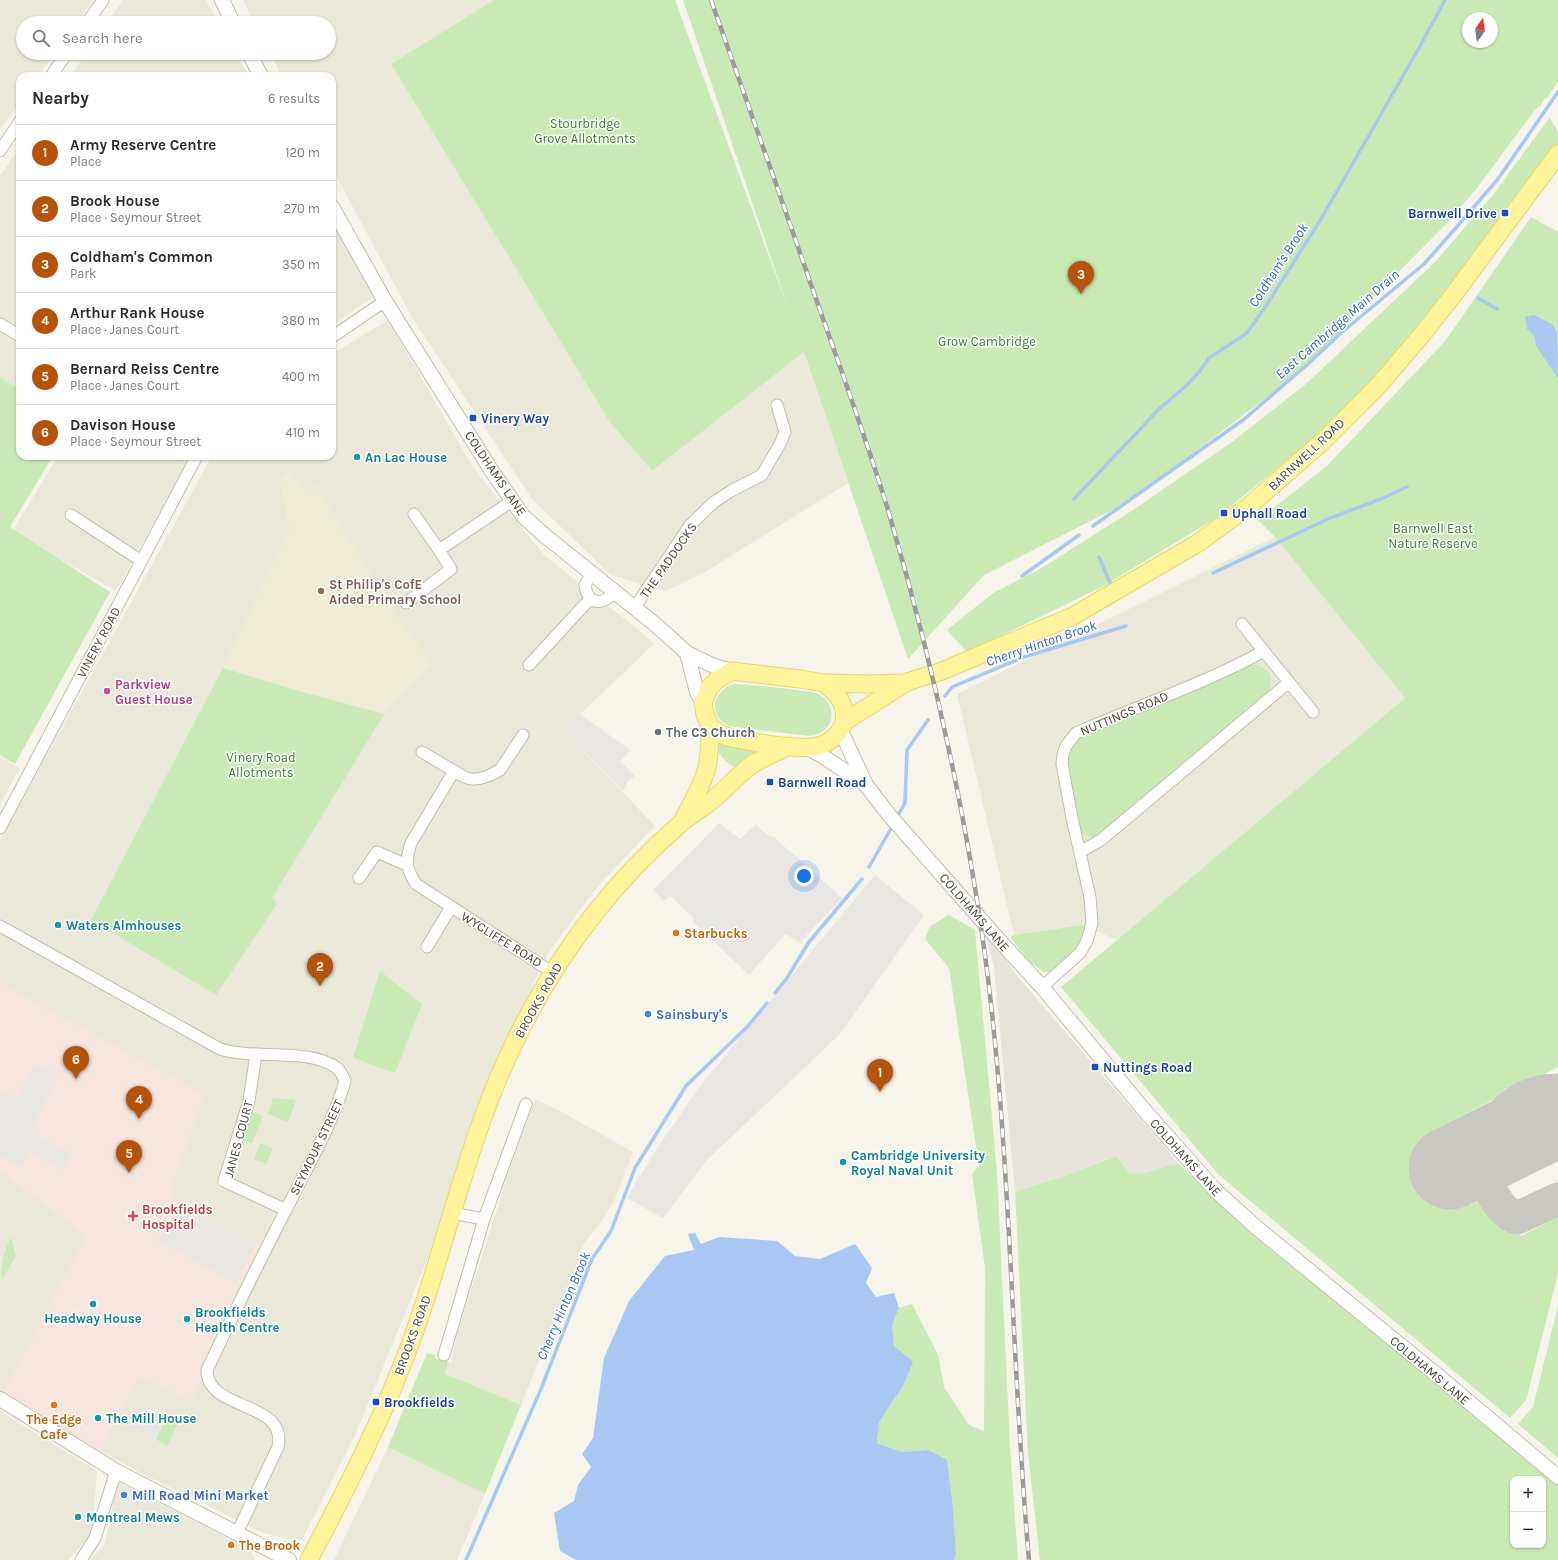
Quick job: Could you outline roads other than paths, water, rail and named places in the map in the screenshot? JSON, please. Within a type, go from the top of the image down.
[{"type":"main road","name":"BARNWELL ROAD","points":[[732,671],[824,683],[870,684],[907,682],[942,671],[1073,616],[1198,542],[1249,506],[1322,442],[1379,385],[1425,331],[1558,154]]},
{"type":"main road","points":[[703,704],[709,688],[718,679],[732,671]]},
{"type":"main road","name":"BARNWELL ROAD","points":[[807,748],[822,745],[834,738],[842,726],[907,682]]},
{"type":"main road","points":[[824,683],[836,693],[842,702],[844,712],[842,726]]},
{"type":"main road","name":"BROOKS ROAD","points":[[682,822],[700,787],[707,768],[710,747],[710,726],[703,704]]},
{"type":"main road","points":[[710,726],[720,734],[731,738],[807,748]]},
{"type":"main road","name":"BROOKS ROAD","points":[[309,1560],[370,1440],[391,1392],[412,1340],[437,1266],[480,1125],[511,1048],[552,972],[578,934],[610,894],[682,822],[711,801],[752,765],[789,746]]},
{"type":"street","points":[[92,16],[103,0]]},
{"type":"street","points":[[222,0],[230,16]]},
{"type":"street","points":[[54,72],[61,60]]},
{"type":"street","points":[[253,60],[259,72]]},
{"type":"street","points":[[0,151],[16,127]]},
{"type":"street","name":"COLDHAMS LANE","points":[[336,214],[385,301],[523,516],[544,535],[635,607],[687,653],[714,666],[732,671]]},
{"type":"street","points":[[336,334],[385,301]]},
{"type":"street","points":[[0,324],[16,334]]},
{"type":"street","name":"THE PADDOCKS","points":[[635,607],[690,526],[714,502],[731,491],[762,475],[781,442],[784,432],[777,405]]},
{"type":"street","name":"VINERY ROAD","points":[[0,828],[194,460]]},
{"type":"street","points":[[439,550],[512,501]]},
{"type":"street","points":[[406,603],[451,569],[414,514]]},
{"type":"street","points":[[71,515],[140,560]]},
{"type":"street","points":[[592,573],[585,585],[586,593],[590,599],[597,602],[604,601],[615,591]]},
{"type":"street","points":[[529,665],[590,599]]},
{"type":"street","points":[[1242,624],[1288,683],[1313,712]]},
{"type":"street","name":"NUTTINGS ROAD","points":[[1042,987],[1080,953],[1092,923],[1090,898],[1072,818],[1062,764],[1063,754],[1070,739],[1076,733],[1202,681],[1243,663],[1264,651]]},
{"type":"street","points":[[687,653],[697,692],[703,704]]},
{"type":"street","points":[[1080,852],[1101,840],[1288,683]]},
{"type":"street","name":"COLDHAMS LANE","points":[[842,726],[866,785],[896,822],[1042,987],[1172,1143],[1231,1205],[1558,1477]]},
{"type":"street","points":[[422,752],[472,780],[496,773],[500,770],[523,736]]},
{"type":"street","name":"COLDHAMS LANE","points":[[807,748],[821,755],[866,785]]},
{"type":"street","points":[[358,878],[377,852],[406,865],[410,843],[454,771]]},
{"type":"street","name":"WYCLIFFE ROAD","points":[[406,865],[416,884],[552,972]]},
{"type":"street","name":"WYCLIFFE ROAD","points":[[427,947],[451,907]]},
{"type":"street","name":"SEYMOUR STREET","points":[[0,926],[210,1044],[229,1052],[304,1057],[324,1061],[339,1069],[345,1081],[323,1137],[238,1304],[207,1370],[207,1378],[218,1393],[265,1416],[278,1430],[280,1439],[278,1447],[237,1533]]},
{"type":"street","name":"JANES COURT","points":[[256,1054],[249,1101],[224,1181],[286,1210]]},
{"type":"street","points":[[444,1355],[484,1219],[526,1104]]},
{"type":"street","points":[[452,1213],[484,1219]]},
{"type":"street","points":[[0,1399],[116,1471],[289,1560]]},
{"type":"street","points":[[81,1560],[95,1538],[116,1471]]},
{"type":"water","points":[[1534,315],[1552,324],[1557,332],[1558,378],[1536,346],[1535,337],[1527,329],[1525,317]]},
{"type":"water","points":[[695,1233],[701,1244],[719,1237],[777,1241],[795,1256],[820,1259],[855,1244],[872,1268],[866,1283],[876,1297],[894,1293],[899,1308],[892,1325],[894,1346],[913,1362],[903,1386],[879,1422],[877,1443],[902,1452],[928,1450],[947,1460],[956,1554],[954,1560],[576,1560],[560,1551],[554,1513],[574,1501],[578,1485],[591,1467],[582,1454],[593,1438],[604,1358],[629,1301],[665,1256],[694,1250],[688,1234]]},
{"type":"waterway","name":"Coldham's Brook","points":[[1074,499],[1160,408],[1186,386],[1209,358],[1247,333],[1321,219],[1445,0]]},
{"type":"waterway","name":"East Cambridge Main Drain","points":[[1093,526],[1243,420],[1307,365],[1341,333],[1424,264],[1498,179],[1558,92]]},
{"type":"waterway","points":[[1478,298],[1497,309]]},
{"type":"waterway","points":[[1213,573],[1330,518],[1381,499],[1407,487]]},
{"type":"waterway","points":[[1022,576],[1079,535]]},
{"type":"waterway","name":"Cherry Hinton Brook","points":[[1099,557],[1110,583]]},
{"type":"waterway","name":"Cherry Hinton Brook","points":[[945,696],[952,687],[1024,657],[1126,626]]},
{"type":"waterway","name":"Cherry Hinton Brook","points":[[896,819],[905,803],[907,750],[928,720]]},
{"type":"waterway","name":"Cherry Hinton Brook","points":[[869,867],[893,825]]},
{"type":"waterway","name":"Cherry Hinton Brook","points":[[775,993],[787,978],[809,942],[862,879]]},
{"type":"waterway","name":"Cherry Hinton Brook","points":[[466,1560],[541,1389],[592,1259],[611,1231],[635,1168],[686,1086],[748,1026],[767,1003]]},
{"type":"railway","points":[[711,0],[853,403],[888,510],[927,653],[959,797],[976,894],[988,977],[997,1060],[1022,1477],[1029,1560]]},
{"type":"place","name":"Barnwell Drive","points":[[1505,213]]},
{"type":"place","name":"Coldham's Common","points":[[1081,294]]},
{"type":"place","name":"Vinery Way","points":[[473,418]]},
{"type":"place","name":"An Lac House","points":[[357,457]]},
{"type":"place","name":"Uphall Road","points":[[1224,513]]},
{"type":"place","name":"St Philip's CofE Aided Primary School","points":[[321,591]]},
{"type":"place","name":"Parkview Guest House","points":[[107,691]]},
{"type":"place","name":"The C3 Church","points":[[658,732]]},
{"type":"place","name":"Barnwell Road","points":[[770,782]]},
{"type":"place","name":"Waters Almhouses","points":[[58,925]]},
{"type":"place","name":"Starbucks","points":[[676,933]]},
{"type":"place","name":"Brook House","points":[[320,986]]},
{"type":"place","name":"Sainsbury's","points":[[648,1014]]},
{"type":"place","name":"Nuttings Road","points":[[1095,1067]]},
{"type":"place","name":"Davison House","points":[[76,1079]]},
{"type":"place","name":"Army Reserve Centre","points":[[880,1092]]},
{"type":"place","name":"Arthur Rank House","points":[[139,1119]]},
{"type":"place","name":"Cambridge University Royal Naval Unit","points":[[843,1162]]},
{"type":"place","name":"Bernard Reiss Centre","points":[[129,1173]]},
{"type":"place","name":"Brookfields Hospital","points":[[133,1216]]},
{"type":"place","name":"Headway House","points":[[93,1304]]},
{"type":"place","name":"Brookfields Health Centre","points":[[187,1319]]},
{"type":"place","name":"Brookfields","points":[[376,1402]]},
{"type":"place","name":"The Edge Cafe","points":[[54,1405]]},
{"type":"place","name":"The Mill House","points":[[98,1418]]},
{"type":"place","name":"Mill Road Mini Market","points":[[124,1495]]},
{"type":"place","name":"Montreal Mews","points":[[78,1517]]},
{"type":"place","name":"The Brook","points":[[231,1545]]},
{"type":"park label","name":"Stourbridge Grove Allotments","points":[[585,130]]},
{"type":"park label","name":"Grow Cambridge","points":[[987,341]]},
{"type":"park label","name":"Barnwell East Nature Reserve","points":[[1433,536]]},
{"type":"park label","name":"Vinery Road Allotments","points":[[261,764]]}]
